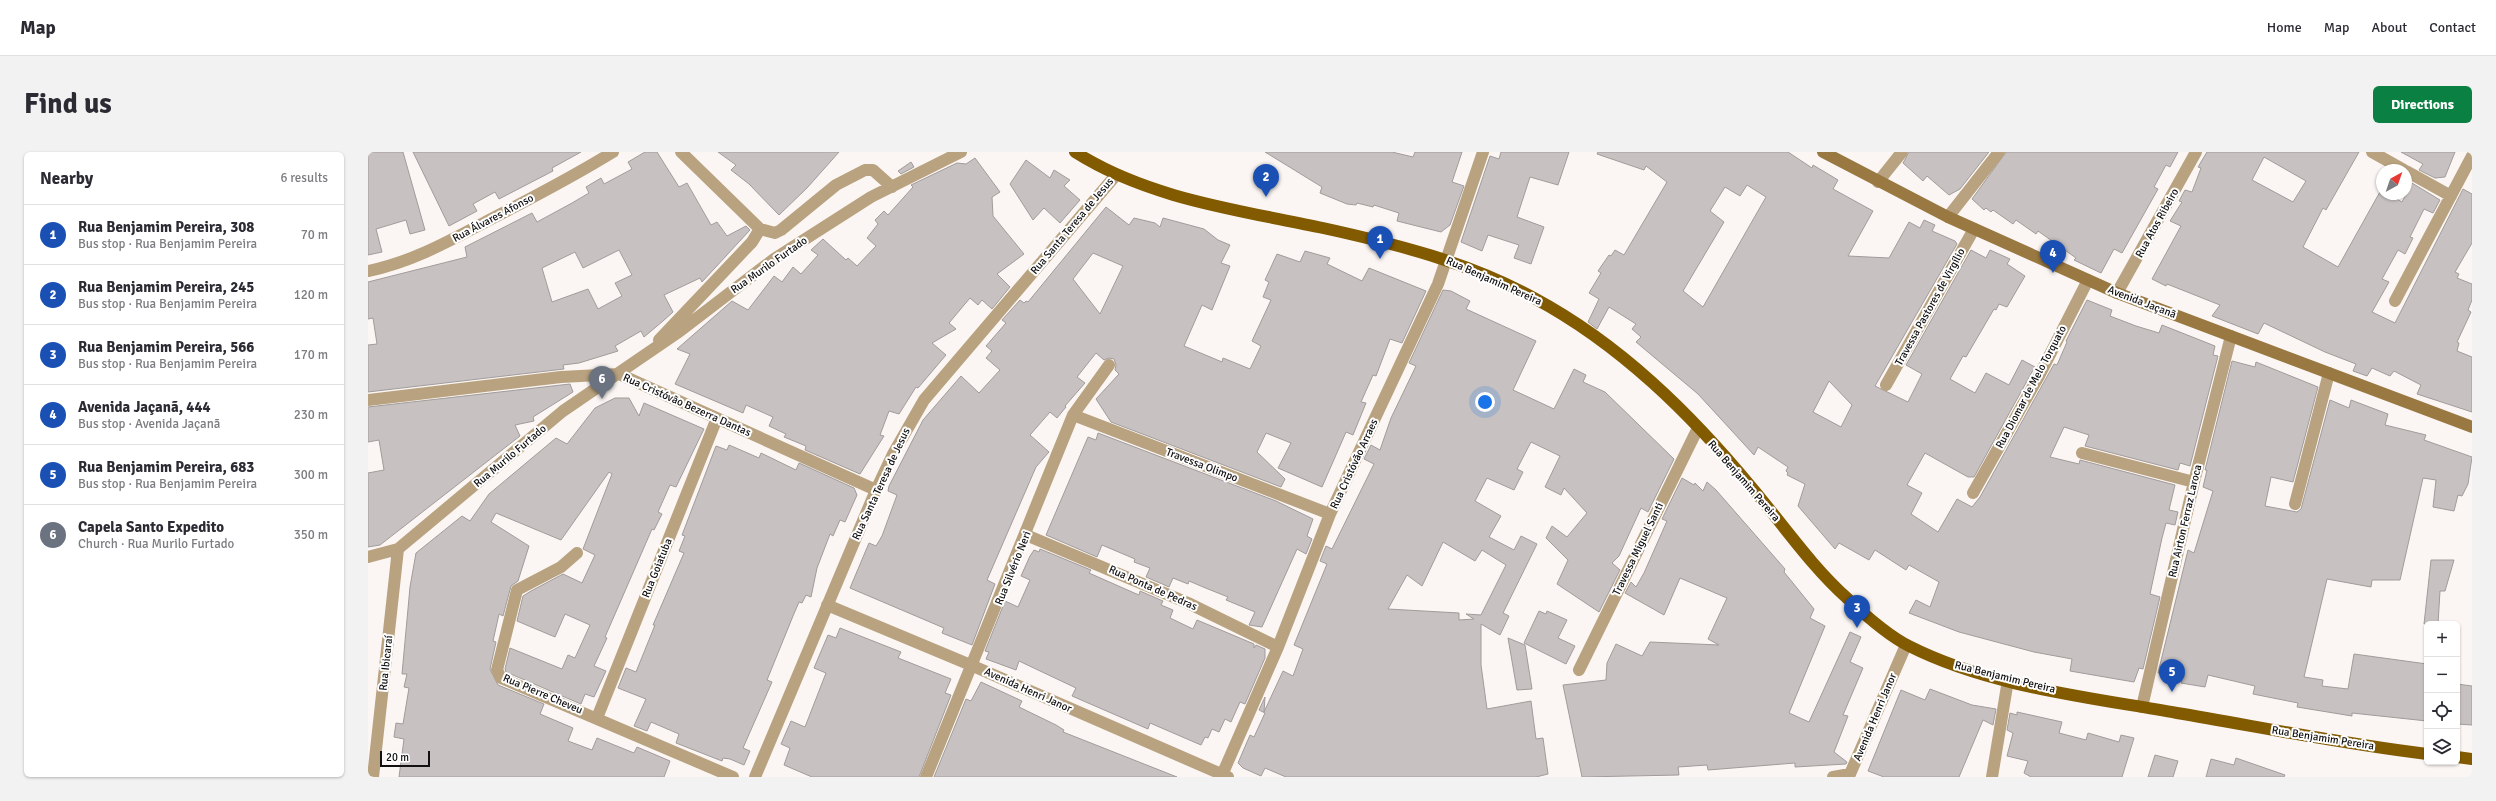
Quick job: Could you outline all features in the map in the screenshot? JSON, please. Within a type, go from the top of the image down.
[{"type":"main road","name":"Rua Benjamim Pereira","points":[[1075,152],[1116,175],[1177,196],[1339,232],[1448,260],[1532,297],[1574,321],[1652,382],[1725,456],[1826,578],[1878,625],[1906,645],[1954,665],[2008,680],[2142,707],[2424,754]]},
{"type":"main road","points":[[2460,757],[2472,759]]},
{"type":"street","name":"Rua Álvares Afonso","points":[[368,271],[388,267],[433,249],[580,172],[613,152]]},
{"type":"street","points":[[681,152],[760,229]]},
{"type":"street","name":"Rua Murilo Furtado","points":[[368,557],[398,549],[533,435],[563,412],[680,330],[774,259],[871,197],[961,152]]},
{"type":"street","name":"Rua Cristóvão Arraes","points":[[1225,776],[1278,647],[1330,514],[1448,260],[1484,152]]},
{"type":"street","name":"Avenida Jaçanã","points":[[1824,152],[1878,182],[1948,217],[2118,293],[2472,427]]},
{"type":"street","points":[[1878,182],[1902,152]]},
{"type":"street","points":[[1948,217],[1999,152]]},
{"type":"street","name":"Rua Atos Ribeiro","points":[[2118,293],[2196,152]]},
{"type":"street","points":[[2372,152],[2394,164]]},
{"type":"street","points":[[2395,301],[2472,156]]},
{"type":"street","name":"Rua Murilo Furtado","points":[[650,350],[672,324],[752,242],[760,229],[775,233],[781,230],[824,194],[865,170],[873,170],[892,187]]},
{"type":"street","points":[[2412,174],[2451,196]]},
{"type":"street","name":"Rua Santa Teresa de Jesus","points":[[754,777],[876,490],[893,454],[924,400],[1116,175]]},
{"type":"street","name":"Travessa Pastores de Virgílio","points":[[1886,386],[1974,229]]},
{"type":"street","name":"Rua Diomar de Melo Torquato","points":[[1973,493],[2039,376],[2088,280]]},
{"type":"street","name":"Rua Airton Ferraz Laroca","points":[[2142,707],[2194,482],[2231,336]]},
{"type":"street","name":"Rua Silvério Neri","points":[[926,777],[973,666],[1073,415],[1109,365]]},
{"type":"street","points":[[2295,504],[2329,373]]},
{"type":"street","name":"Rua Cristóvão Bezerra Dantas","points":[[368,400],[561,377],[619,374],[876,490]]},
{"type":"street","name":"Travessa Olimpo","points":[[1073,415],[1330,514]]},
{"type":"street","name":"Rua Goiatuba","points":[[597,718],[717,418]]},
{"type":"street","name":"Travessa Miguel Santi","points":[[1578,670],[1698,428]]},
{"type":"street","points":[[2082,454],[2194,482]]},
{"type":"street","name":"Rua Ponta de Pedras","points":[[1026,535],[1188,603],[1278,647]]},
{"type":"street","name":"Rua Ibicaraí","points":[[373,777],[373,728],[398,549]]},
{"type":"street","name":"Rua Pierre Cheveu","points":[[577,553],[561,567],[517,590],[497,670],[501,678],[734,777]]},
{"type":"street","name":"Avenida Henri Janor","points":[[827,605],[973,666],[1225,776]]},
{"type":"street","name":"Avenida Henri Janor","points":[[1833,777],[1850,774],[1906,645]]},
{"type":"street","points":[[1992,777],[2008,680]]},
{"type":"building","points":[[368,152],[403,152],[425,230],[410,234],[406,220],[376,229],[382,252],[368,255]]},
{"type":"building","points":[[413,152],[581,152],[552,168],[553,171],[499,199],[495,192],[473,204],[477,211],[449,226]]},
{"type":"building","points":[[645,152],[657,152],[679,187],[687,183],[711,225],[717,222],[727,236],[746,226],[750,230],[702,282],[700,278],[664,295],[673,312],[663,321],[644,337],[641,331],[615,346],[618,351],[579,363],[563,365],[564,369],[368,392],[368,345],[377,344],[373,318],[368,319],[368,282],[467,257],[465,247],[532,213],[537,222],[589,193],[586,187],[601,178],[604,184],[632,169],[628,162]],"holes":[[[619,250],[632,275],[615,283],[622,296],[598,309],[588,289],[552,302],[542,268],[575,252],[583,268]]]},
{"type":"building","points":[[718,152],[839,152],[807,188],[779,215],[749,184],[731,170],[736,165]]},
{"type":"building","points":[[1265,152],[1392,152],[1413,157],[1415,152],[1462,152],[1452,182],[1464,186],[1450,225],[1441,232],[1397,221],[1399,213],[1374,205],[1373,207],[1357,203],[1356,205],[1347,204],[1320,193],[1322,187]]},
{"type":"building","points":[[1501,152],[1569,152],[1558,185],[1530,177],[1517,217],[1544,227],[1531,264],[1514,258],[1519,245],[1488,235],[1482,251],[1461,242],[1490,156],[1499,159]]},
{"type":"building","points":[[1598,152],[1788,152],[1812,168],[1813,165],[1838,180],[1833,189],[1873,211],[1848,256],[1889,258],[1909,222],[1920,228],[1924,220],[1935,225],[1932,231],[1955,241],[1957,244],[1875,386],[1908,402],[1922,374],[1906,365],[1971,250],[1986,258],[1990,250],[2010,259],[2007,264],[2025,276],[2007,307],[1999,304],[1996,310],[1994,309],[1966,357],[1963,356],[1950,379],[1975,393],[1986,373],[2009,385],[2022,360],[2035,367],[1974,477],[1968,477],[1925,453],[1907,485],[1922,493],[1911,514],[1938,532],[1957,499],[1972,507],[1980,497],[2054,364],[2057,365],[2067,342],[2066,341],[2087,300],[2112,310],[2110,316],[2136,326],[2159,333],[2162,325],[2215,346],[2213,355],[2218,356],[2190,466],[2180,463],[2178,470],[2085,446],[2089,435],[2064,427],[2050,457],[2079,464],[2080,460],[2175,485],[2169,510],[2178,512],[2175,525],[2166,523],[2162,538],[2150,594],[2160,597],[2143,669],[2139,668],[2134,682],[2070,671],[2072,659],[2034,652],[1959,632],[1909,613],[1916,600],[1930,607],[1939,582],[1909,565],[1906,570],[1875,550],[1869,560],[1839,543],[1835,549],[1798,506],[1805,484],[1787,475],[1788,473],[1786,471],[1788,467],[1758,447],[1754,455],[1698,394],[1636,342],[1641,337],[1632,329],[1636,324],[1609,307],[1597,329],[1588,322],[1599,299],[1589,293],[1601,273],[1598,271],[1609,255],[1611,256],[1615,250],[1624,255],[1667,182],[1646,166],[1644,170],[1597,154]],"holes":[[[1747,185],[1766,197],[1703,307],[1683,291],[1724,222],[1710,211],[1725,187],[1740,196]],[[1829,381],[1852,405],[1841,427],[1813,412]]]},
{"type":"building","points":[[1909,152],[1989,152],[1960,189],[1949,195],[1927,176],[1923,181],[1903,163]]},
{"type":"building","points":[[2006,152],[2178,152],[2170,167],[2166,165],[2154,187],[2158,189],[2122,253],[2114,249],[2101,273],[2074,260],[2076,258],[2038,231],[2036,234],[2016,220],[2013,224],[1993,210],[1991,212],[1986,208],[1984,210],[1972,199]]},
{"type":"building","points":[[2207,152],[2359,152],[2326,210],[2323,208],[2303,247],[2338,267],[2376,199],[2398,200],[2402,202],[2403,200],[2412,200],[2412,183],[2440,200],[2433,213],[2424,209],[2410,237],[2413,238],[2405,254],[2398,250],[2382,279],[2389,282],[2372,312],[2395,323],[2463,189],[2472,194],[2472,243],[2455,272],[2459,274],[2457,278],[2472,284],[2472,300],[2468,310],[2471,312],[2457,342],[2459,343],[2457,351],[2472,357],[2472,412],[2417,394],[2421,385],[2394,371],[2390,376],[2372,368],[2367,376],[2353,371],[2356,364],[2325,352],[2264,323],[2258,334],[2212,316],[2220,305],[2167,284],[2166,286],[2152,279],[2181,226],[2170,221],[2182,202],[2179,201],[2185,190],[2192,192],[2201,168],[2198,167]],"holes":[[[2264,157],[2306,181],[2293,202],[2252,180]]]},
{"type":"building","points":[[2401,152],[2455,152],[2445,177],[2435,178],[2419,170],[2423,164]]},
{"type":"building","points":[[975,158],[1000,192],[992,197],[993,216],[1024,254],[997,274],[1010,287],[992,309],[982,300],[978,305],[970,298],[949,323],[956,329],[932,343],[946,355],[918,388],[916,387],[899,414],[889,411],[880,435],[884,436],[860,474],[805,450],[806,446],[784,437],[786,434],[769,426],[773,417],[746,405],[743,413],[675,384],[690,354],[677,349],[732,301],[748,310],[774,276],[782,282],[793,267],[801,274],[818,255],[811,250],[823,239],[846,260],[848,258],[857,266],[876,246],[867,238],[878,224],[875,220],[884,211],[888,215],[913,187],[911,185],[957,163],[966,164]]},
{"type":"building","points":[[1026,160],[1050,178],[1054,170],[1070,180],[1064,186],[1080,200],[1060,223],[1044,208],[1033,220],[1010,184]]},
{"type":"building","points":[[911,162],[914,167],[901,174],[898,171]]},
{"type":"building","points":[[1106,207],[1129,225],[1134,218],[1155,223],[1160,227],[1163,218],[1204,229],[1218,240],[1230,245],[1221,263],[1230,266],[1212,310],[1202,305],[1184,346],[1222,362],[1223,358],[1250,369],[1261,346],[1252,341],[1271,300],[1263,297],[1269,282],[1265,280],[1277,254],[1300,262],[1305,251],[1330,258],[1327,264],[1362,281],[1369,268],[1426,291],[1402,343],[1390,339],[1376,376],[1373,375],[1361,402],[1366,403],[1353,435],[1346,432],[1322,487],[1278,468],[1291,443],[1266,433],[1257,452],[1285,479],[1281,487],[1111,422],[1096,399],[1119,374],[1115,370],[1116,365],[1114,359],[1109,358],[1104,360],[1096,353],[1077,377],[1085,383],[1065,406],[1066,407],[1057,418],[1050,412],[1030,435],[1049,452],[1036,467],[987,580],[995,584],[972,645],[942,633],[944,628],[850,588],[869,543],[876,546],[882,536],[897,495],[888,491],[889,486],[923,420],[961,376],[979,393],[1000,370],[986,358],[992,351],[986,346],[1006,323],[1002,320],[1020,300],[1024,303],[1026,301],[1028,302]],"holes":[[[1093,253],[1123,266],[1100,314],[1073,279]]]},
{"type":"building","points":[[1443,290],[1451,291],[1470,301],[1466,309],[1536,341],[1513,390],[1554,409],[1574,369],[1586,375],[1583,382],[1605,392],[1674,459],[1648,512],[1641,508],[1619,556],[1612,563],[1620,570],[1599,612],[1557,584],[1568,560],[1546,538],[1552,526],[1567,537],[1587,513],[1564,488],[1561,495],[1545,487],[1560,456],[1531,442],[1517,469],[1523,472],[1514,490],[1487,478],[1475,501],[1501,516],[1489,537],[1514,550],[1521,536],[1537,544],[1503,613],[1509,616],[1500,635],[1481,624],[1481,665],[1487,709],[1531,701],[1536,739],[1543,738],[1548,774],[1536,777],[1286,777],[1265,768],[1261,776],[1243,768],[1238,763],[1250,735],[1254,737],[1265,713],[1259,710],[1265,697],[1264,712],[1283,671],[1293,676],[1303,649],[1294,645],[1327,564],[1320,561],[1326,546],[1332,549],[1374,464],[1364,459],[1371,445],[1380,450],[1391,418],[1416,366],[1409,363]],"holes":[[[1443,542],[1475,561],[1482,550],[1506,565],[1481,615],[1466,614],[1474,619],[1459,620],[1459,613],[1388,609],[1407,575],[1422,586]]]},
{"type":"building","points":[[2232,361],[2255,367],[2256,362],[2318,387],[2293,482],[2271,477],[2265,506],[2297,512],[2301,509],[2330,400],[2349,408],[2351,400],[2388,414],[2385,425],[2426,435],[2424,440],[2472,457],[2468,484],[2462,496],[2458,495],[2454,511],[2433,507],[2436,480],[2423,478],[2400,580],[2372,580],[2371,587],[2327,579],[2304,677],[2323,680],[2322,686],[2348,689],[2354,654],[2424,664],[2424,721],[2352,713],[2352,716],[2297,707],[2298,703],[2253,694],[2255,686],[2208,675],[2205,687],[2181,683],[2182,680],[2158,673],[2188,550],[2194,553],[2213,491],[2203,487],[2207,470],[2205,470]]},
{"type":"building","points":[[570,384],[573,392],[533,417],[534,421],[515,425],[520,436],[380,545],[368,547],[368,473],[384,470],[379,440],[368,442],[368,407]]},
{"type":"building","points":[[615,398],[629,398],[639,416],[644,403],[704,429],[676,487],[670,485],[658,512],[662,514],[654,530],[652,529],[605,637],[607,638],[594,666],[606,671],[594,697],[585,694],[581,704],[506,672],[505,669],[510,648],[562,669],[568,655],[575,658],[590,625],[565,614],[555,637],[517,621],[523,596],[531,591],[563,574],[582,583],[595,555],[583,549],[612,474],[609,472],[561,540],[496,513],[491,522],[529,546],[518,581],[511,586],[503,616],[499,614],[493,641],[496,642],[490,669],[498,685],[544,704],[540,714],[573,728],[568,741],[592,750],[597,738],[634,753],[637,747],[670,761],[664,777],[399,777],[404,739],[394,737],[396,723],[403,724],[409,688],[404,687],[407,674],[402,674],[410,587],[416,553],[462,516],[470,521],[489,494],[556,438],[567,444],[595,408]]},
{"type":"building","points":[[1098,433],[1276,501],[1313,519],[1307,536],[1312,539],[1306,554],[1297,549],[1262,627],[1249,625],[1255,612],[1226,600],[1228,597],[1189,581],[1188,584],[1173,578],[1169,587],[1146,577],[1150,568],[1134,562],[1135,559],[1102,545],[1097,557],[1046,535],[1088,437],[1096,440]]},
{"type":"building","points":[[729,445],[759,458],[761,453],[796,470],[799,463],[854,488],[857,495],[845,522],[840,520],[833,536],[830,534],[817,568],[811,597],[806,595],[802,603],[799,602],[793,616],[767,680],[772,682],[743,748],[750,751],[744,765],[730,759],[723,758],[722,761],[676,743],[679,734],[651,722],[647,731],[634,726],[646,699],[618,688],[626,668],[636,672],[655,625],[653,625],[684,553],[679,551],[685,536],[682,535],[716,446],[727,450]]},
{"type":"building","points":[[1682,478],[1694,485],[1695,483],[1703,491],[1707,482],[1716,490],[1785,569],[1784,572],[1814,609],[1810,618],[1825,626],[1789,713],[1809,722],[1850,632],[1861,637],[1850,662],[1863,668],[1843,715],[1848,716],[1834,752],[1847,762],[1846,764],[1795,767],[1795,763],[1708,770],[1707,765],[1678,767],[1679,775],[1582,777],[1563,685],[1606,680],[1607,663],[1616,644],[1642,656],[1650,642],[1719,645],[1708,639],[1727,598],[1680,578],[1664,615],[1625,593],[1631,582],[1636,587],[1644,573],[1667,521],[1662,519]]},
{"type":"building","points":[[1040,549],[1091,570],[1089,573],[1139,595],[1140,591],[1163,601],[1161,605],[1173,610],[1170,618],[1193,629],[1197,620],[1254,644],[1254,648],[1256,645],[1265,649],[1265,658],[1245,704],[1240,702],[1231,722],[1225,719],[1219,732],[1212,729],[1208,738],[1205,737],[1201,745],[1150,723],[1148,729],[1072,696],[1076,688],[1019,661],[1016,670],[986,659],[989,652],[985,651],[1005,601],[1018,607],[1030,580],[1021,576],[1034,550],[1039,552]]},
{"type":"building","points":[[2431,560],[2454,560],[2445,591],[2440,591],[2438,621],[2424,621]]},
{"type":"building","points":[[1539,611],[1546,614],[1547,611],[1567,620],[1558,638],[1575,646],[1566,664],[1524,643]]},
{"type":"building","points":[[840,628],[901,652],[898,658],[951,679],[945,693],[951,695],[919,777],[812,777],[784,765],[790,748],[781,744],[791,721],[805,727],[826,673],[814,668],[828,635],[836,638]]},
{"type":"building","points":[[1508,638],[1525,645],[1532,689],[1517,690]]},
{"type":"building","points":[[981,682],[1022,701],[1019,707],[1056,725],[1064,730],[1063,732],[1177,777],[934,777],[966,699],[971,701]]},
{"type":"building","points":[[2460,684],[2472,686],[2472,725],[2460,724]]},
{"type":"building","points":[[1930,689],[1972,705],[1996,709],[1993,725],[1983,720],[1959,777],[1884,777],[1868,771],[1901,690],[1925,700]]},
{"type":"building","points":[[2017,712],[2062,722],[2059,733],[2086,740],[2088,733],[2119,742],[2121,735],[2134,738],[2122,777],[2031,777],[2024,773],[2028,761],[2007,756],[2013,733],[2007,730],[2010,713],[2017,715]]},
{"type":"building","points":[[2155,755],[2178,761],[2173,777],[2148,777]]},
{"type":"building","points":[[2236,758],[2285,775],[2284,777],[2206,777],[2211,759],[2234,765]]},
{"type":"place","name":"Rua Benjamim Pereira, 245","points":[[1266,197]]},
{"type":"place","name":"Rua Benjamim Pereira, 308","points":[[1380,259]]},
{"type":"place","name":"Avenida Jaçanã, 444","points":[[2053,273]]},
{"type":"place","name":"Capela Santo Expedito","points":[[602,399]]},
{"type":"place","name":"Rua Benjamim Pereira, 566","points":[[1857,628]]},
{"type":"place","name":"Rua Benjamim Pereira, 683","points":[[2172,692]]}]
